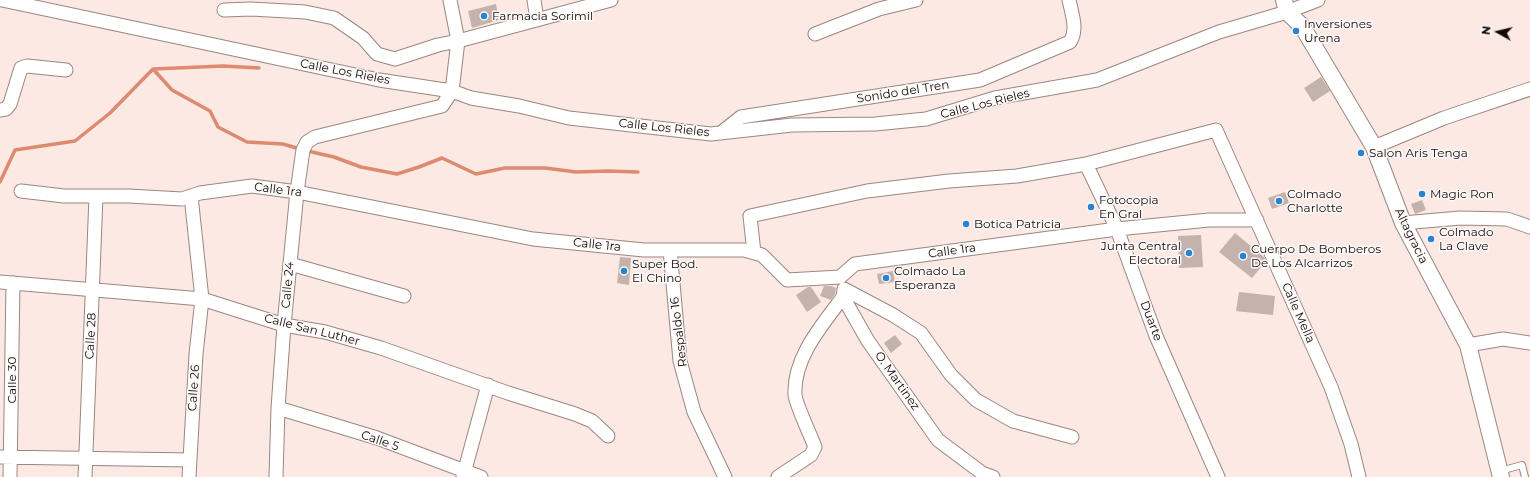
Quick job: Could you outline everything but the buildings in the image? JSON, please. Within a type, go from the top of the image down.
[{"type":"street","name":"Calle Los Rieles","points":[[2,0],[379,80],[452,91],[472,98],[520,106],[569,118],[711,134],[792,126],[875,124],[926,119],[995,98],[1097,80],[1285,6],[1318,0]]},
{"type":"street","points":[[450,0],[458,41],[452,91]]},
{"type":"street","points":[[534,0],[537,20]]},
{"type":"street","points":[[224,10],[252,9],[305,12],[334,18],[364,38],[377,54],[395,59],[438,44],[458,41],[611,0]]},
{"type":"street","points":[[816,34],[878,9],[916,0]]},
{"type":"street","name":"Sonido del Tren","points":[[722,132],[741,117],[980,80],[1070,42],[1075,31],[1069,0]]},
{"type":"street","name":"Altagracia","points":[[1285,6],[1302,26],[1374,147],[1403,223],[1468,345],[1501,474]]},
{"type":"street","points":[[0,110],[6,109],[10,104],[21,68],[27,66],[66,70]]},
{"type":"street","points":[[1374,147],[1444,118],[1530,89]]},
{"type":"street","name":"Calle 24","points":[[276,477],[278,408],[284,325],[297,192],[303,150],[307,142],[315,137],[442,106],[452,91]]},
{"type":"street","name":"Calle Mella","points":[[1086,164],[1216,130],[1331,387],[1351,444],[1360,477]]},
{"type":"street","points":[[754,253],[750,216],[867,191],[949,181],[1017,176],[1086,164]]},
{"type":"street","name":"Duarte","points":[[1086,164],[1117,229],[1156,336],[1218,477]]},
{"type":"street","name":"Calle 1ra","points":[[21,191],[64,196],[182,198],[200,193],[252,186],[297,192],[533,239],[644,250],[744,250],[762,254],[788,280],[842,287],[855,264],[1117,229],[1209,220],[1257,220]]},
{"type":"street","name":"Calle 28","points":[[85,477],[96,196]]},
{"type":"street","name":"Calle 26","points":[[189,477],[196,354],[202,298],[191,196]]},
{"type":"street","points":[[1403,223],[1460,218],[1508,219],[1530,227]]},
{"type":"street","name":"Respaldo 16","points":[[670,250],[680,362],[694,412],[726,477]]},
{"type":"street","points":[[290,264],[404,296]]},
{"type":"street","name":"Calle San Luther","points":[[6,282],[202,298],[284,325],[325,332],[381,348],[508,393],[575,414],[592,421],[608,436]]},
{"type":"street","name":"Calle 30","points":[[6,282],[6,457],[10,477]]},
{"type":"street","points":[[778,477],[811,455],[815,447],[795,396],[797,375],[811,339],[842,287],[893,314],[922,333],[951,375],[976,400],[1013,421],[1072,437]]},
{"type":"street","name":"O. Martinez","points":[[842,287],[868,341],[938,440],[982,473],[993,477]]},
{"type":"street","points":[[1468,345],[1503,339],[1530,343]]},
{"type":"street","points":[[464,474],[488,385]]},
{"type":"street","name":"Calle 5","points":[[278,408],[376,438],[464,474],[481,477]]},
{"type":"street","points":[[6,457],[190,460]]},
{"type":"lane","points":[[1501,474],[1522,465],[1525,477]]},
{"type":"waterway","points":[[0,182],[15,150],[75,141],[110,113],[153,69],[223,66],[259,68]]},
{"type":"waterway","points":[[153,69],[172,90],[210,111],[218,127],[247,142],[283,144],[334,157],[361,167],[397,174],[442,158],[476,174],[505,168],[545,168],[576,172],[638,172]]},
{"type":"place","name":"Farmacia Sorimil","points":[[484,16]]},
{"type":"place","name":"Inversiones Urena","points":[[1296,31]]},
{"type":"place","name":"Salon Aris Tenga","points":[[1361,153]]},
{"type":"place","name":"Magic Ron","points":[[1422,194]]},
{"type":"place","name":"Colmado Charlotte","points":[[1279,201]]},
{"type":"place","name":"Fotocopia En Gral","points":[[1091,207]]},
{"type":"place","name":"Botica Patricia","points":[[966,224]]},
{"type":"place","name":"Colmado La Clave","points":[[1431,239]]},
{"type":"place","name":"Junta Central Electoral","points":[[1189,253]]},
{"type":"place","name":"Cuerpo De Bomberos De Los Alcarrizos","points":[[1243,256]]},
{"type":"place","name":"Super Bod. El Chino","points":[[624,271]]},
{"type":"place","name":"Colmado La Esperanza","points":[[886,278]]}]
